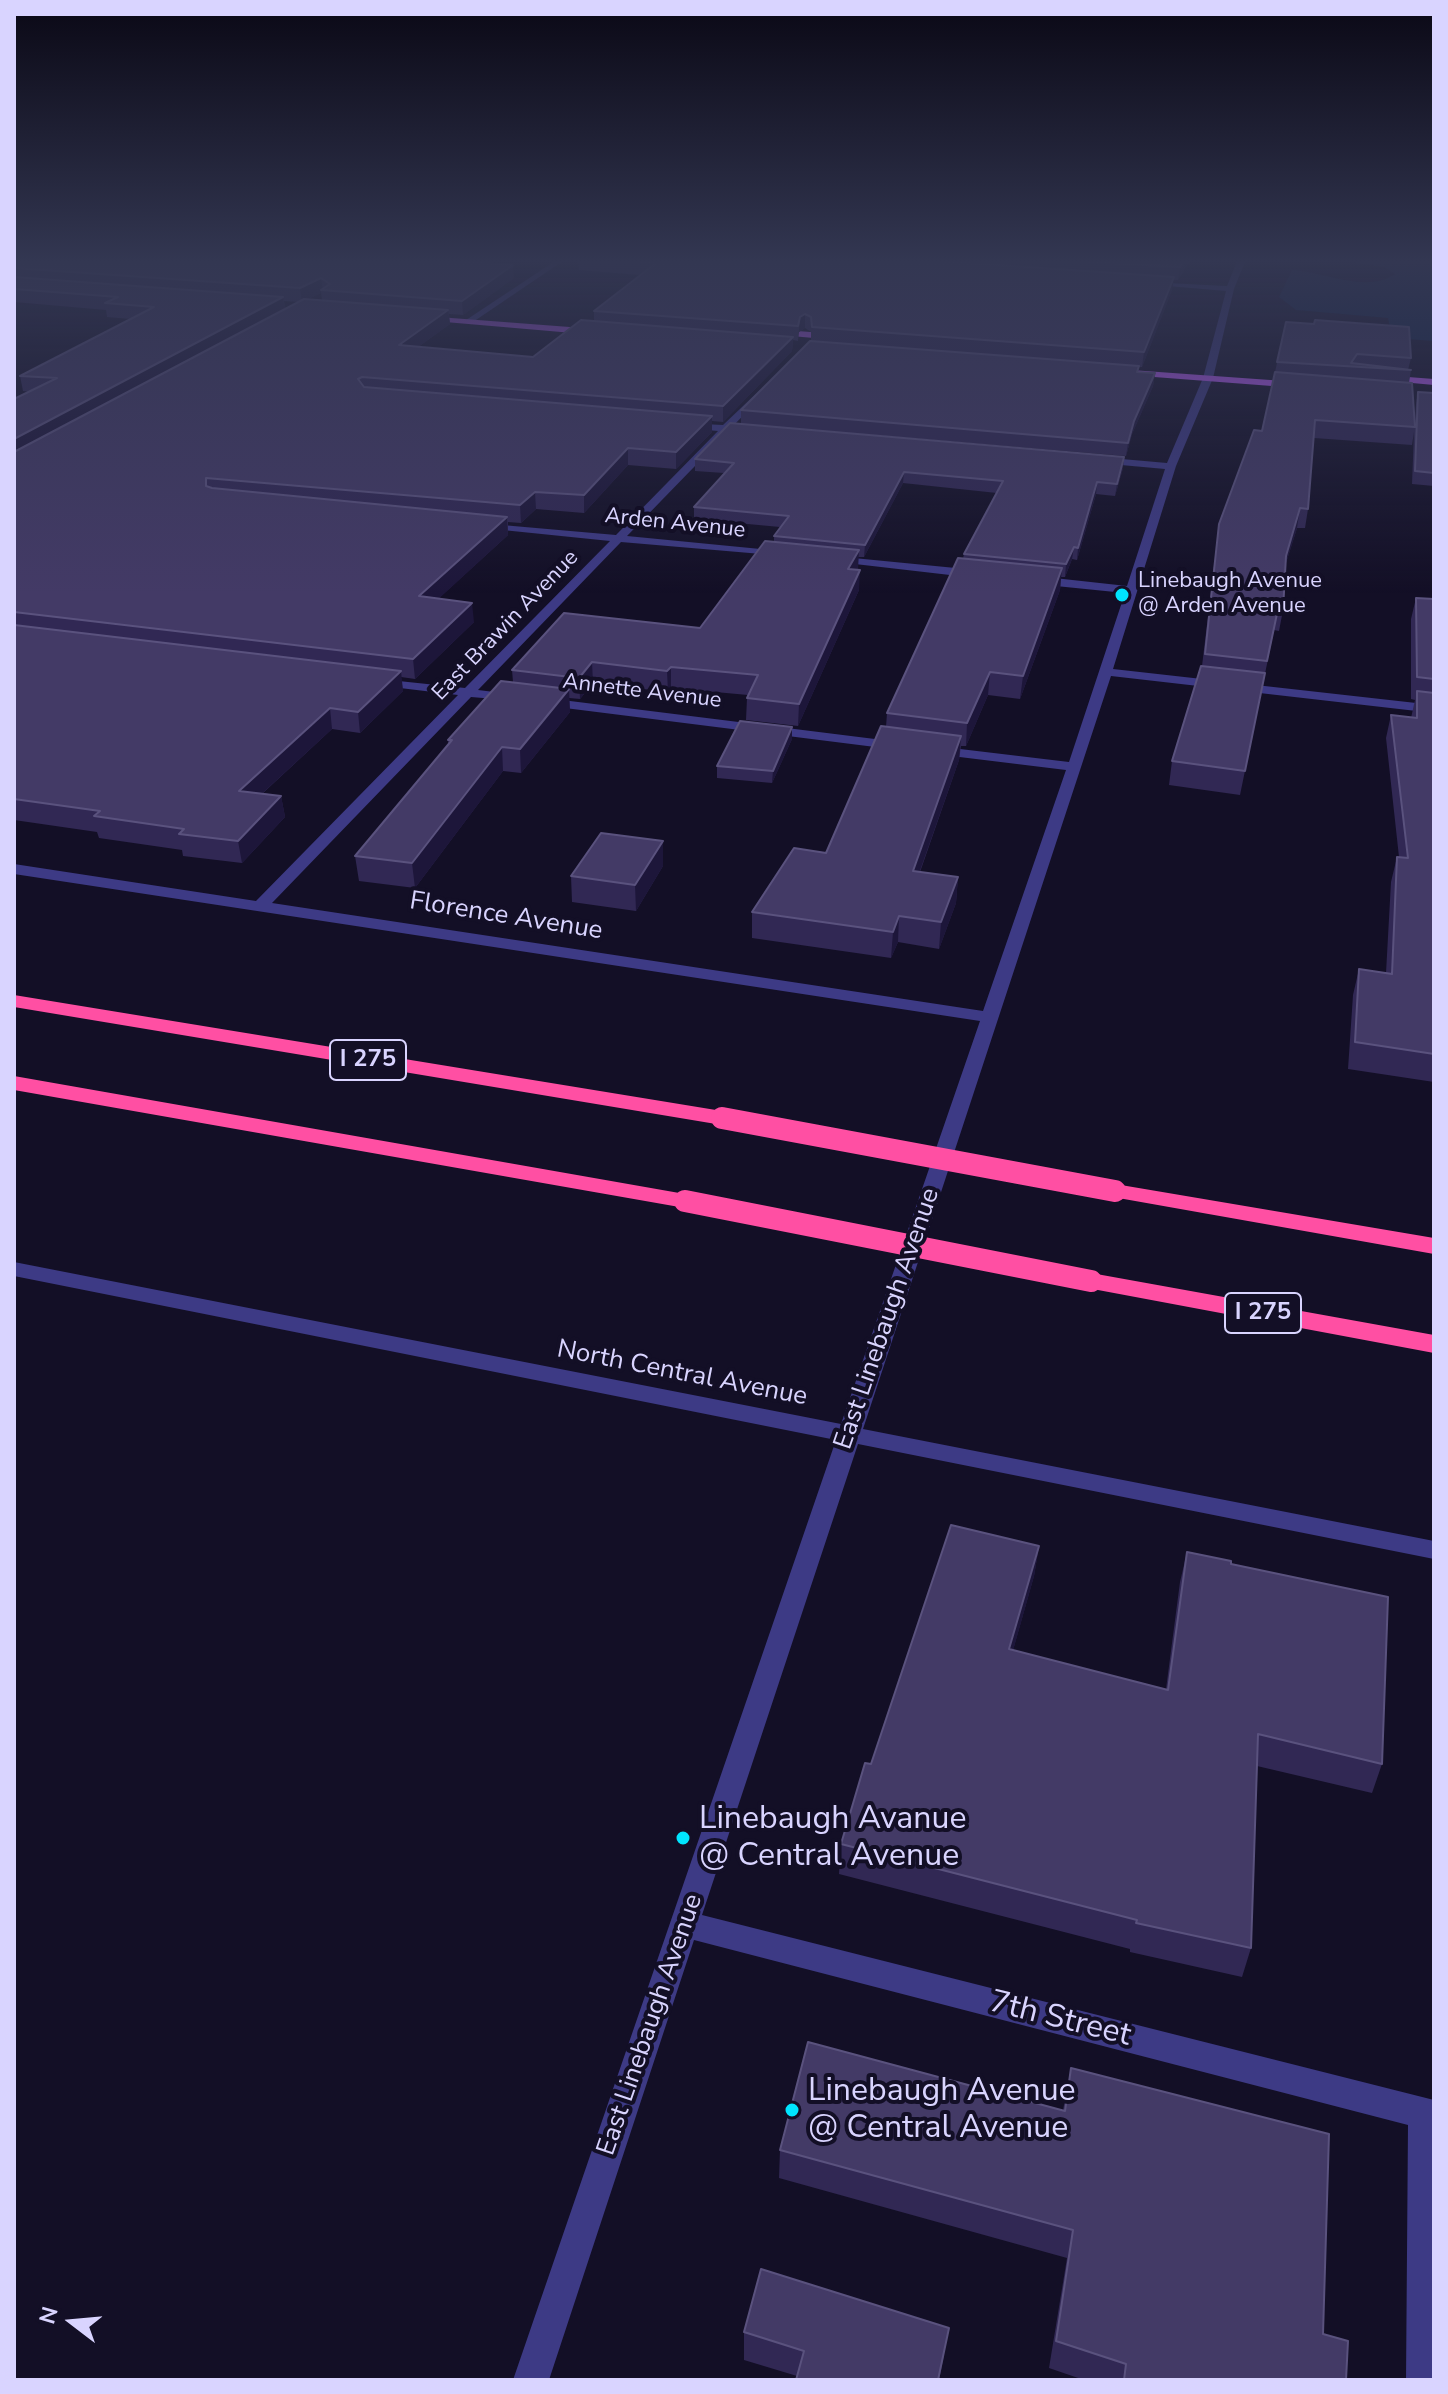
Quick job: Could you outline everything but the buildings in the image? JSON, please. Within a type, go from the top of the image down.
[{"type":"highway","name":"I 275","points":[[14,1001],[722,1118],[1434,1246]]},
{"type":"highway","name":"I 275","points":[[14,1083],[685,1201],[1091,1281],[1434,1344]]},
{"type":"main road","points":[[1114,371],[1123,371]]},
{"type":"main road","points":[[1225,371],[1305,386]]},
{"type":"main road","points":[[1376,377],[1434,382]]},
{"type":"street","name":"East Linebaugh Avenue","points":[[531,2380],[1106,672],[1171,466],[1210,371]]},
{"type":"street","name":"East Brawin Avenue","points":[[260,906],[767,386]]},
{"type":"street","points":[[677,424],[771,432]]},
{"type":"street","points":[[1083,458],[1171,466]]},
{"type":"street","name":"Arden Avenue","points":[[463,523],[789,555]]},
{"type":"street","points":[[820,558],[991,575]]},
{"type":"street","points":[[1022,578],[1132,590]]},
{"type":"street","points":[[1106,672],[1434,709]]},
{"type":"street","name":"Annette Avenue","points":[[360,679],[908,747]]},
{"type":"street","points":[[924,749],[1074,767]]},
{"type":"street","name":"Florence Avenue","points":[[14,869],[990,1017]]},
{"type":"street","name":"North Central Avenue","points":[[14,1269],[1434,1550]]},
{"type":"street","name":"7th Street","points":[[685,1924],[1429,2115]]},
{"type":"street","points":[[1424,2380],[1429,2115]]},
{"type":"place","name":"Linebaugh Avenue @ Arden Avenue","points":[[1122,595]]},
{"type":"place","name":"Linebaugh Avanue @ Central Avenue","points":[[683,1838]]},
{"type":"place","name":"Linebaugh Avenue @ Central Avenue","points":[[792,2110]]}]
